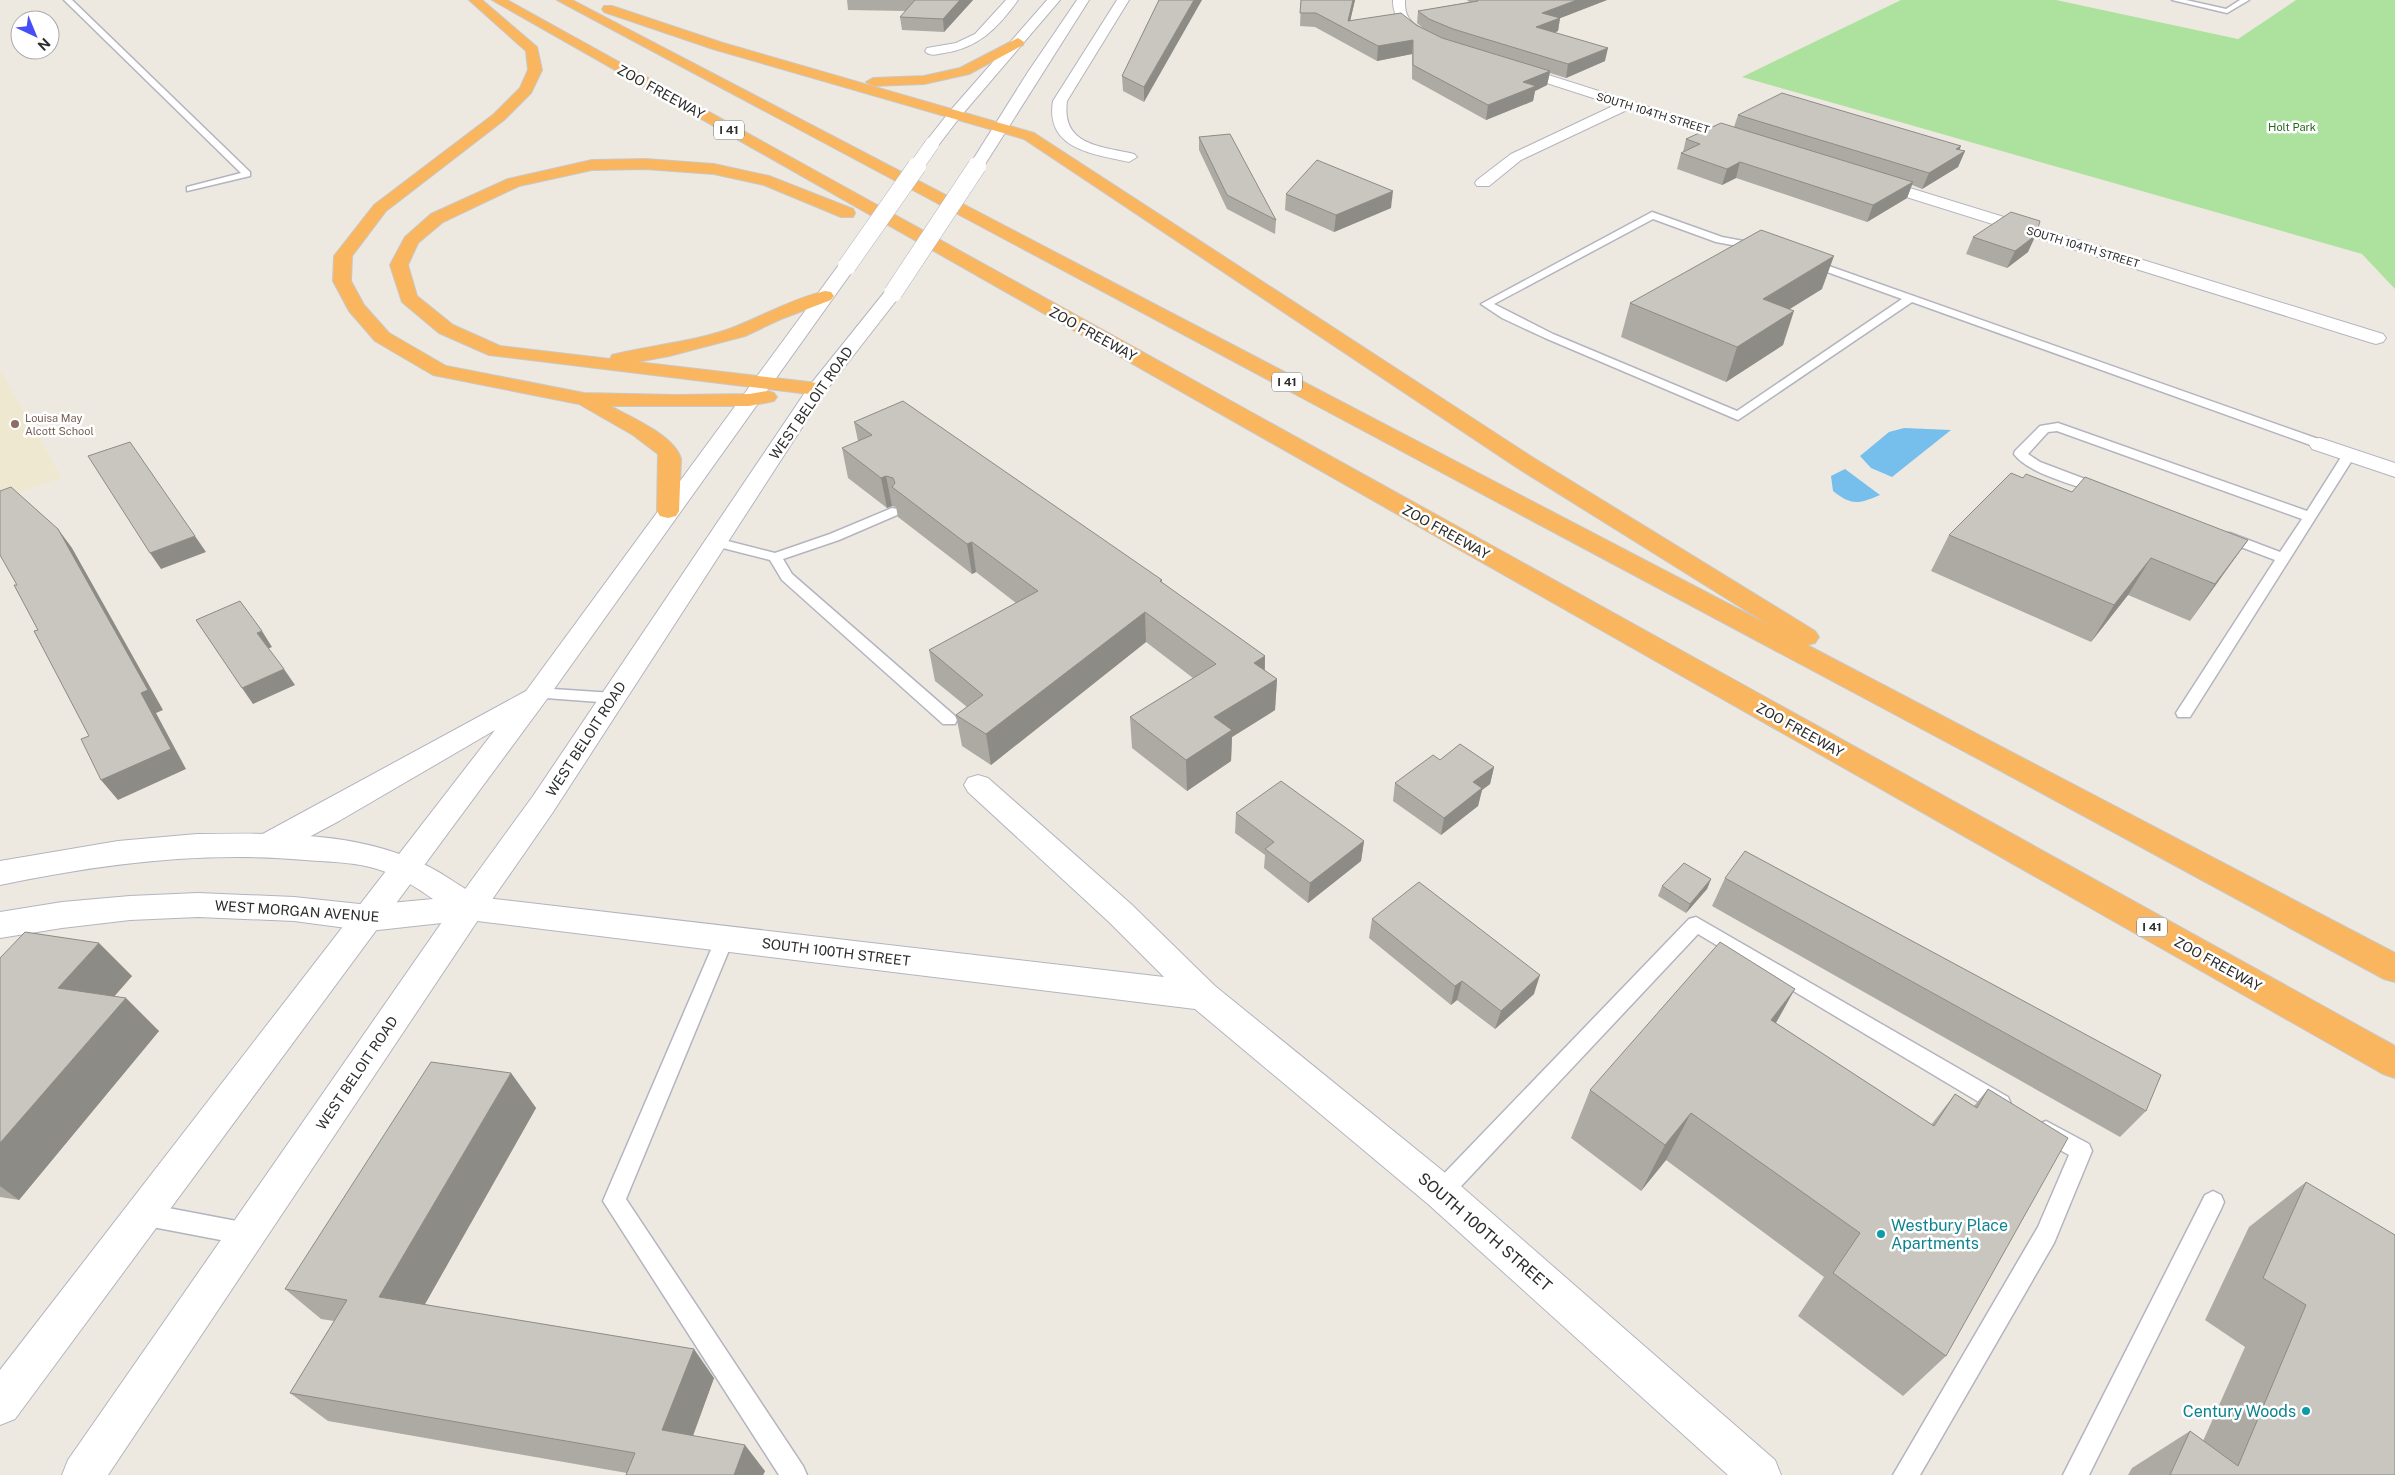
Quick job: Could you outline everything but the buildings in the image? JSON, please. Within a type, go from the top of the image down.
[{"type":"highway","points":[[475,0],[532,50],[535,70],[526,90],[499,117],[380,208],[343,256],[342,281],[356,307],[382,337],[440,371],[584,399],[675,402],[749,400],[817,389]]},
{"type":"highway","name":"ZOO FREEWAY","points":[[498,0],[2395,1063]]},
{"type":"highway","name":"I 41","points":[[563,0],[2011,764],[2395,969]]},
{"type":"highway","points":[[583,0],[718,46],[1029,136],[1524,462],[2011,764]]},
{"type":"highway","points":[[831,79],[898,82],[943,77],[964,71],[1018,42]]},
{"type":"highway","points":[[817,389],[591,364],[496,351],[446,329],[408,298],[399,265],[411,241],[437,218],[514,182],[592,165],[645,164],[714,169],[769,181],[959,259]]},
{"type":"highway","points":[[591,364],[669,350],[738,332],[774,315],[825,296]]},
{"type":"highway","points":[[584,399],[640,431],[668,451],[670,459],[668,511]]},
{"type":"main road","points":[[932,51],[947,49],[977,40],[1012,0]]},
{"type":"main road","points":[[0,1404],[538,693],[825,296],[932,144],[955,114],[1054,0]]},
{"type":"main road","name":"WEST BELOIT ROAD","points":[[83,1475],[469,908],[543,804],[817,389],[893,293],[1083,0]]},
{"type":"main road","points":[[1123,0],[1060,101],[1056,113],[1063,131],[1076,142],[1098,150],[1130,157]]},
{"type":"main road","points":[[1399,0],[1400,15],[1406,24],[1419,35],[1438,44]]},
{"type":"main road","name":"SOUTH 104TH STREET","points":[[1496,62],[1760,146]]},
{"type":"main road","points":[[1483,183],[1516,157],[1627,105]]},
{"type":"main road","name":"SOUTH 104TH STREET","points":[[1855,176],[2376,338]]},
{"type":"main road","points":[[2320,444],[2395,470]]},
{"type":"main road","points":[[270,844],[329,813],[538,693]]},
{"type":"main road","name":"SOUTH 100TH STREET","points":[[978,785],[1120,913],[1203,996],[1441,1192],[1760,1475]]},
{"type":"main road","points":[[0,873],[60,859],[141,848],[270,844],[362,854],[405,867],[469,908]]},
{"type":"main road","name":"WEST MORGAN AVENUE","points":[[0,925],[62,915],[130,908],[198,905],[294,909],[369,918],[469,908]]},
{"type":"main road","name":"SOUTH 100TH STREET","points":[[469,908],[1203,996]]},
{"type":"lane","points":[[68,0],[247,174],[190,189]]},
{"type":"lane","points":[[2176,0],[2227,11],[2245,0]]},
{"type":"lane","points":[[1772,249],[1720,240],[1652,215],[1486,304],[1506,316],[1549,336],[1738,416],[1911,298]]},
{"type":"lane","points":[[1800,259],[2320,444]]},
{"type":"lane","points":[[2118,496],[2035,465],[2020,454],[2044,430],[2058,427],[2310,517]]},
{"type":"lane","points":[[2184,713],[2350,454]]},
{"type":"lane","points":[[716,542],[775,557],[814,546],[892,512]]},
{"type":"lane","points":[[2210,531],[2283,558]]},
{"type":"lane","points":[[775,557],[787,577],[949,720]]},
{"type":"lane","points":[[538,693],[613,698]]},
{"type":"lane","points":[[1441,1192],[1696,924],[2081,1151],[2046,1234],[1906,1475]]},
{"type":"lane","points":[[725,938],[614,1201],[794,1475]]},
{"type":"lane","points":[[2076,1475],[2213,1202]]},
{"type":"lane","points":[[142,1214],[247,1234]]},
{"type":"shaded area","name":"Louisa May Alcott School","points":[[0,370],[62,478],[0,499]]},
{"type":"green space","name":"Holt Park","points":[[1901,0],[2056,0],[2238,39],[2296,0],[2395,0],[2395,289],[2362,254],[1742,77]]},
{"type":"water","points":[[1904,428],[1951,430],[1892,477],[1871,468],[1860,456],[1889,432]]},
{"type":"water","points":[[1845,469],[1880,495],[1856,502],[1845,499],[1833,491],[1831,476]]},
{"type":"place","name":"Louisa May Alcott School","points":[[15,424]]},
{"type":"place","name":"Westbury Place Apartments","points":[[1881,1234]]},
{"type":"place","name":"Century Woods","points":[[2306,1411]]}]
